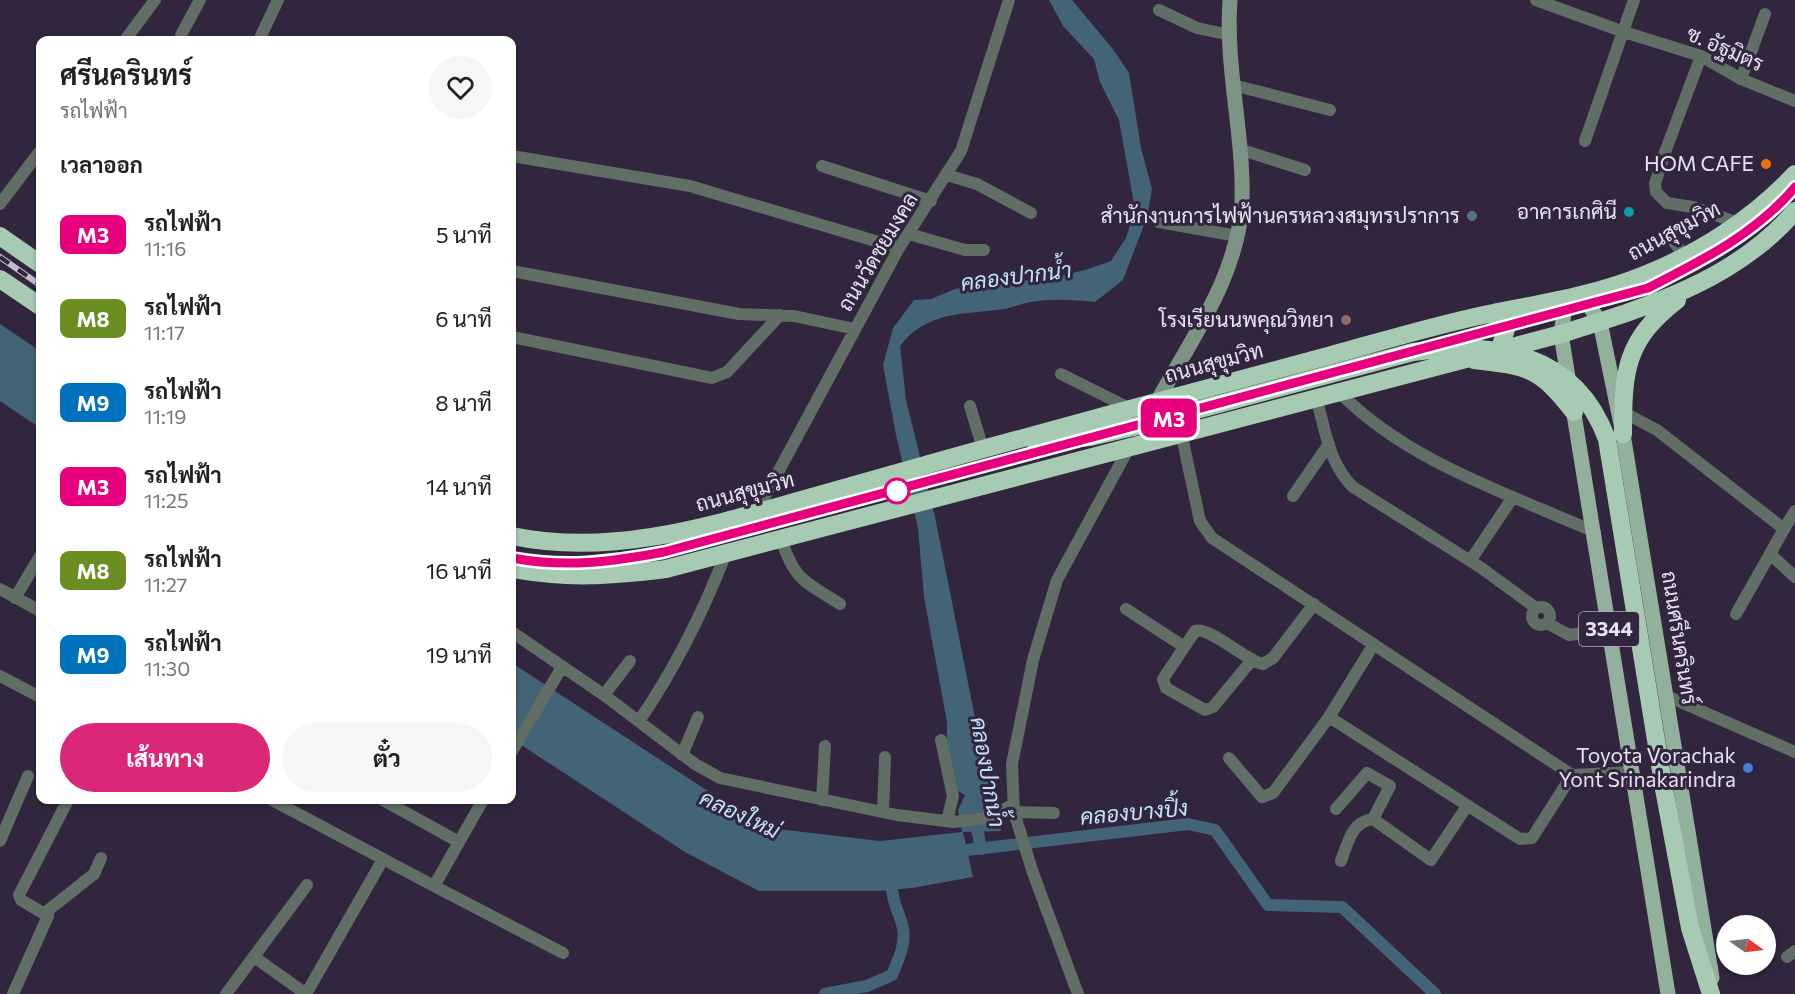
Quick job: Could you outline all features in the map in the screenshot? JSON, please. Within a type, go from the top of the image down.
[{"type":"highway","name":"ถนนสุขุมวิท","points":[[516,536],[570,543],[613,543],[658,537],[756,513],[1006,442],[1067,440],[1132,418],[1157,402],[1491,314],[1574,297],[1645,275],[1720,236],[1770,199],[1795,174]]},
{"type":"highway","points":[[516,570],[549,575],[596,577],[666,569],[1561,334],[1693,288],[1723,272],[1766,242],[1795,211]]},
{"type":"highway","points":[[0,236],[36,261]]},
{"type":"highway","points":[[1684,255],[1675,262],[1674,279],[1682,286],[1693,288]]},
{"type":"highway","points":[[0,279],[36,303]]},
{"type":"highway","points":[[1623,434],[1626,369],[1633,347],[1658,315],[1693,288]]},
{"type":"highway","points":[[1491,314],[1501,320],[1506,329],[1500,349]]},
{"type":"highway","points":[[1132,418],[1413,351],[1454,346],[1520,354],[1552,369],[1590,404],[1607,439],[1664,789],[1690,928],[1713,994]]},
{"type":"highway","points":[[1464,359],[1518,365],[1534,372],[1549,381],[1574,412]]},
{"type":"main road","name":"ถนนศรีนครินทร์","points":[[1574,297],[1600,322],[1623,434],[1667,696],[1713,994]]},
{"type":"main road","name":"3344","points":[[1574,297],[1561,334],[1668,994]]},
{"type":"main road","points":[[1587,486],[1595,474],[1608,469],[1622,473],[1632,486]]},
{"type":"street","points":[[128,36],[155,0]]},
{"type":"street","points":[[181,36],[200,0]]},
{"type":"street","points":[[261,36],[278,0]]},
{"type":"street","name":"ถนนวัดชยมงคล","points":[[756,513],[898,248],[947,175],[967,135],[1009,0]]},
{"type":"street","points":[[1157,402],[1216,294],[1227,270],[1237,236],[1242,200],[1230,35],[1230,0]]},
{"type":"street","name":"ซ. อัฐมิตร","points":[[1536,0],[1624,32],[1701,56],[1741,79],[1795,101]]},
{"type":"street","points":[[1585,141],[1634,0]]},
{"type":"street","points":[[1160,10],[1197,28],[1230,35]]},
{"type":"street","points":[[1741,79],[1765,14]]},
{"type":"street","points":[[1701,56],[1664,155],[1655,184],[1656,192],[1667,203],[1693,207],[1738,223]]},
{"type":"street","points":[[1233,85],[1330,110]]},
{"type":"street","points":[[1239,149],[1305,170]]},
{"type":"street","points":[[0,204],[36,156]]},
{"type":"street","points":[[516,157],[690,186],[898,248]]},
{"type":"street","points":[[822,166],[931,201]]},
{"type":"street","points":[[947,175],[977,184],[1031,213]]},
{"type":"street","points":[[1159,222],[1237,236]]},
{"type":"street","points":[[1667,233],[1684,255]]},
{"type":"street","points":[[909,234],[965,250],[984,250]]},
{"type":"street","points":[[516,272],[739,314],[780,315],[855,328]]},
{"type":"street","points":[[516,338],[712,378],[727,372],[780,315]]},
{"type":"street","points":[[1061,374],[1132,418]]},
{"type":"street","points":[[1339,392],[1398,441],[1513,497],[1594,532]]},
{"type":"street","points":[[1316,397],[1329,444],[1341,475],[1353,488],[1470,561],[1536,608],[1533,614],[1535,622],[1547,623],[1569,635],[1609,629]]},
{"type":"street","points":[[970,406],[983,449]]},
{"type":"street","points":[[1623,412],[1657,430],[1784,529]]},
{"type":"street","points":[[1181,432],[1200,521],[1212,538],[1572,775],[1632,772]]},
{"type":"street","points":[[1293,496],[1329,444]]},
{"type":"street","points":[[1078,994],[1012,811],[1012,764],[1033,660],[1057,580],[1130,446]]},
{"type":"street","points":[[1470,561],[1513,497]]},
{"type":"street","points":[[1736,614],[1795,511]]},
{"type":"street","points":[[781,538],[791,569],[799,577],[840,604]]},
{"type":"street","points":[[639,721],[654,700],[709,596],[726,553]]},
{"type":"street","points":[[1770,554],[1795,577]]},
{"type":"street","points":[[15,598],[36,563]]},
{"type":"street","points":[[0,589],[36,609]]},
{"type":"street","points":[[1252,660],[1213,707],[1205,710],[1166,688],[1163,683],[1163,679],[1183,646],[1195,631],[1200,630],[1263,664],[1273,658],[1314,604]]},
{"type":"street","points":[[1126,609],[1183,646]]},
{"type":"street","points":[[516,635],[604,695],[682,755],[720,778],[883,812],[950,821],[988,818],[1012,811],[1054,813]]},
{"type":"street","points":[[1229,758],[1256,792],[1262,797],[1268,797],[1280,787],[1329,717],[1374,644]]},
{"type":"street","points":[[604,695],[630,661]]},
{"type":"street","points":[[516,744],[562,667]]},
{"type":"street","points":[[2,682],[36,695]]},
{"type":"street","points":[[1667,696],[1795,752]]},
{"type":"street","points":[[682,755],[698,717]]},
{"type":"street","points":[[1329,717],[1520,839],[1529,840],[1572,775]]},
{"type":"street","points":[[941,740],[953,796],[950,821]]},
{"type":"street","points":[[822,800],[825,746]]},
{"type":"street","points":[[883,812],[885,757]]},
{"type":"street","points":[[1336,809],[1367,773],[1390,786],[1373,819]]},
{"type":"street","points":[[0,841],[28,776]]},
{"type":"street","points":[[46,912],[21,900],[19,895],[66,804]]},
{"type":"street","points":[[279,804],[382,861],[563,953]]},
{"type":"street","points":[[390,804],[459,842]]},
{"type":"street","points":[[434,886],[481,804]]},
{"type":"street","points":[[1341,861],[1354,828],[1363,820],[1373,819],[1431,860],[1467,806]]},
{"type":"street","points":[[46,912],[94,874],[101,858]]},
{"type":"street","points":[[254,957],[306,994],[382,861]]},
{"type":"street","points":[[226,994],[307,885]]},
{"type":"street","points":[[13,994],[48,920],[46,912]]},
{"type":"water","name":"คลองใหม่","points":[[1049,0],[1072,0],[1112,48],[1129,73],[1141,148],[1152,189],[1147,217],[1123,280],[1095,302],[1043,300],[1004,309],[948,316],[922,326],[900,346],[906,400],[935,517],[981,748],[990,771],[1001,831],[963,832],[973,877],[912,888],[878,891],[759,891],[685,852],[516,742],[516,666],[717,797],[778,829],[880,841],[962,832],[958,810],[965,795],[953,788],[947,753],[947,722],[924,597],[918,528],[896,435],[883,365],[893,328],[914,300],[931,299],[955,289],[1000,279],[1042,281],[1088,269],[1111,261],[1126,238],[1135,209],[1119,120],[1100,82],[1094,59],[1063,26]]},
{"type":"water","points":[[0,324],[36,348],[36,425],[0,401]]},
{"type":"waterway","name":"คลองปากน้ำ","points":[[975,818],[981,849]]},
{"type":"waterway","name":"คลองบางปิ้ง","points":[[950,852],[1188,824],[1215,830],[1268,905],[1342,907],[1435,994]]},
{"type":"waterway","points":[[825,994],[867,986],[892,975],[901,952],[904,934],[892,890]]},
{"type":"railway","points":[[516,559],[569,563],[664,552],[1648,288],[1708,256],[1746,232],[1795,187]]},
{"type":"railway","points":[[0,257],[36,282]]},
{"type":"metro line","name":"M3","points":[[516,559],[544,564],[607,563],[664,552],[1648,288],[1708,257],[1777,209],[1795,187]]},
{"type":"place","name":"HOM CAFE","points":[[1766,164]]},
{"type":"place","name":"อาคารเกศินี","points":[[1629,212]]},
{"type":"place","name":"สำนักงานการไฟฟ้านครหลวงสมุทรปราการ","points":[[1472,216]]},
{"type":"place","name":"โรงเรียนนพคุณวิทยา","points":[[1346,320]]},
{"type":"place","name":"Toyota Vorachak Yont Srinakarindra","points":[[1748,768]]}]
